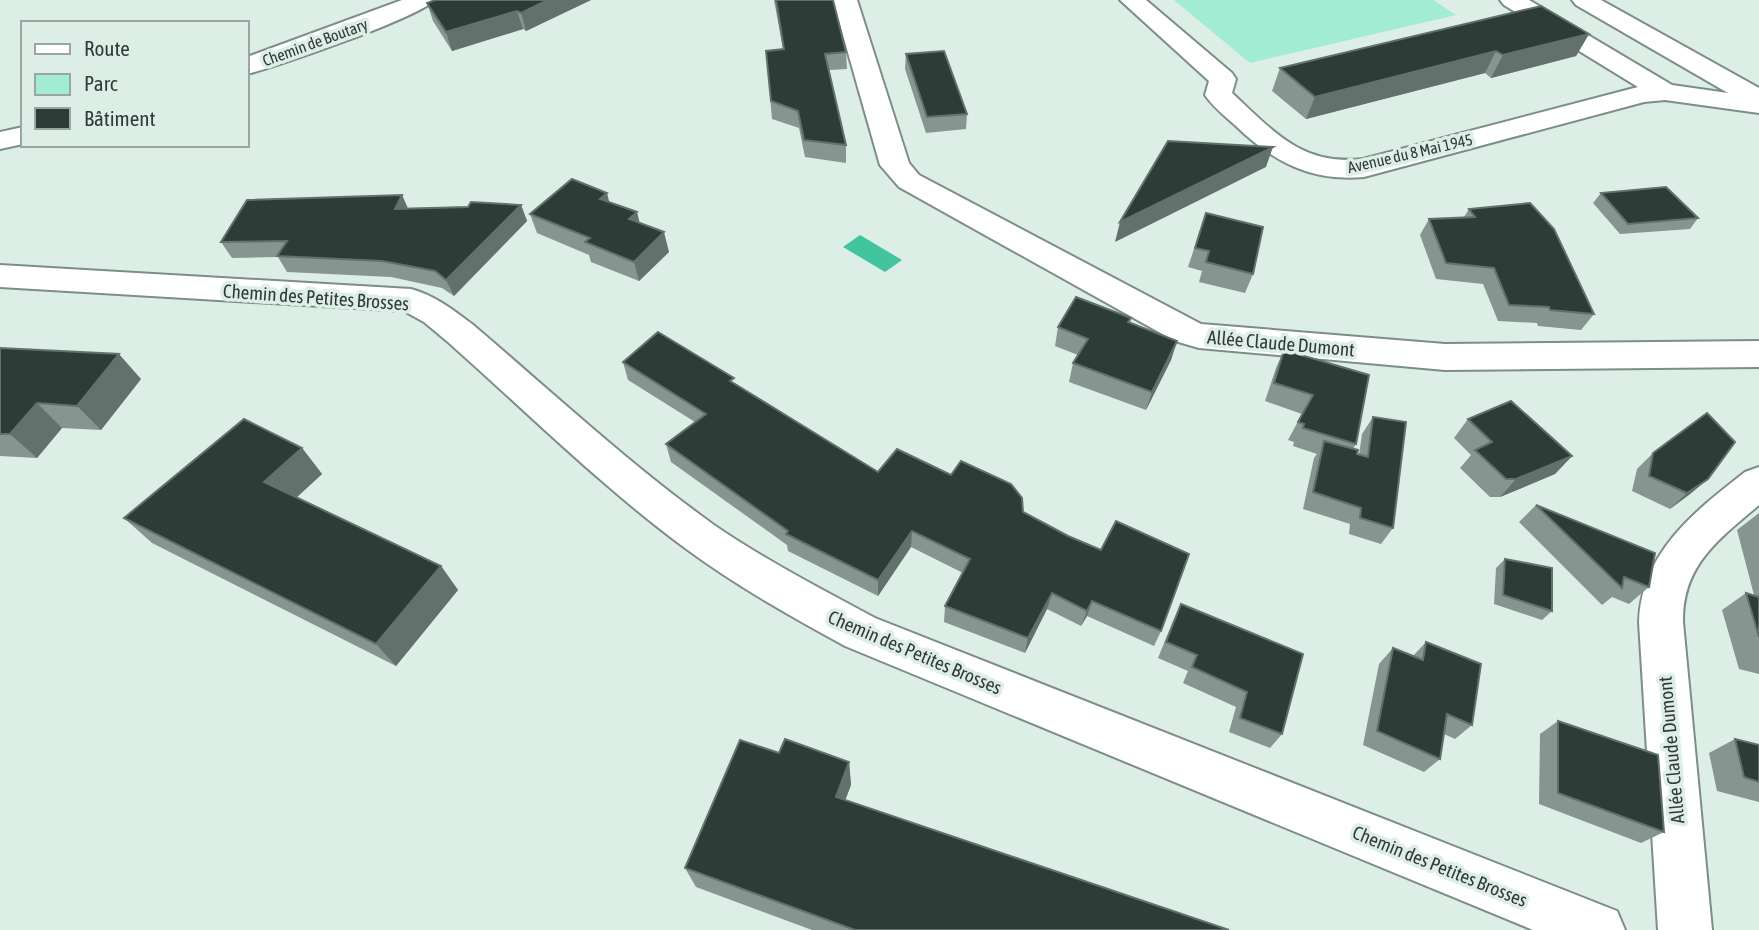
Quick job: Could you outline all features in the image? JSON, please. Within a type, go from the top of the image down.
[{"type":"street","name":"Chemin de Boutary","points":[[248,66],[422,0]]},
{"type":"street","name":"Allée Claude Dumont","points":[[845,0],[895,165],[909,181],[1187,332],[1199,336],[1446,357],[1759,354]]},
{"type":"street","name":"Avenue du 8 Mai 1945","points":[[1132,0],[1223,79],[1218,95],[1281,152],[1294,160],[1324,168],[1357,169],[1630,97],[1665,92],[1759,105]]},
{"type":"street","points":[[1513,0],[1665,92]]},
{"type":"street","points":[[1584,0],[1759,99]]},
{"type":"street","points":[[0,141],[21,136]]},
{"type":"street","name":"Chemin des Petites Brosses","points":[[0,276],[411,300],[460,332],[677,520],[779,588],[848,625],[1598,930]]},
{"type":"street","name":"Allée Claude Dumont","points":[[1685,930],[1661,603],[1664,586],[1679,559],[1722,513],[1759,483]]},
{"type":"green space","points":[[1174,0],[1433,0],[1456,15],[1250,63]]},
{"type":"shaded area","points":[[860,235],[902,260],[885,272],[843,247]]},
{"type":"building","points":[[435,0],[548,0],[521,13],[517,11],[446,32],[427,3]]},
{"type":"building","points":[[776,0],[833,0],[846,52],[825,54],[846,145],[804,140],[798,111],[771,101],[766,51],[784,49]]},
{"type":"building","points":[[1541,6],[1589,34],[1503,55],[1496,51],[1315,97],[1280,68]]},
{"type":"building","points":[[944,51],[967,114],[927,117],[906,54]]},
{"type":"building","points":[[1168,141],[1273,147],[1120,222]]},
{"type":"building","points":[[572,179],[607,193],[600,199],[637,212],[629,219],[664,232],[634,262],[585,242],[590,238],[530,214]]},
{"type":"building","points":[[1666,187],[1698,218],[1628,224],[1601,193]]},
{"type":"building","points":[[402,195],[395,209],[468,207],[471,202],[521,205],[446,280],[435,271],[382,261],[277,256],[287,241],[221,242],[247,200]]},
{"type":"building","points":[[1530,203],[1554,229],[1594,314],[1550,310],[1549,307],[1509,305],[1494,268],[1446,263],[1429,219],[1475,217],[1469,209]]},
{"type":"building","points":[[1206,213],[1263,227],[1253,274],[1206,262],[1209,251],[1195,248]]},
{"type":"building","points":[[1076,297],[1131,318],[1128,322],[1177,341],[1152,392],[1073,363],[1088,339],[1058,327]]},
{"type":"building","points":[[658,332],[734,378],[730,381],[878,472],[897,449],[951,475],[961,461],[1011,484],[1022,498],[1023,512],[1101,550],[1116,521],[1189,554],[1161,631],[1092,601],[1087,611],[1052,593],[1028,638],[945,606],[970,559],[912,531],[878,580],[786,534],[788,531],[666,444],[706,414],[623,362]]},
{"type":"building","points":[[0,348],[119,354],[77,406],[37,403],[10,434],[0,434]]},
{"type":"building","points":[[1284,350],[1369,375],[1356,444],[1303,428],[1304,424],[1298,422],[1313,395],[1274,383]]},
{"type":"building","points":[[1511,401],[1572,456],[1516,479],[1506,479],[1475,450],[1492,442],[1468,419]]},
{"type":"building","points":[[1707,413],[1735,442],[1708,479],[1687,493],[1649,476],[1653,453]]},
{"type":"building","points":[[1373,417],[1406,422],[1393,528],[1360,518],[1361,508],[1313,492],[1324,441],[1358,450],[1357,454],[1368,457]]},
{"type":"building","points":[[244,419],[302,448],[264,482],[441,566],[376,644],[124,518]]},
{"type":"building","points":[[1536,505],[1655,553],[1649,587],[1624,577],[1622,588]]},
{"type":"building","points":[[1505,559],[1552,568],[1552,611],[1503,595]]},
{"type":"building","points":[[1746,593],[1759,597],[1759,637]]},
{"type":"building","points":[[1181,604],[1303,654],[1282,734],[1240,718],[1247,692],[1192,667],[1197,655],[1166,642]]},
{"type":"building","points":[[1426,642],[1481,664],[1472,725],[1447,714],[1440,759],[1377,731],[1393,648],[1423,660]]},
{"type":"building","points":[[1558,721],[1658,755],[1664,832],[1558,793]]},
{"type":"building","points":[[785,739],[849,762],[836,797],[1229,930],[855,930],[685,868],[740,740],[779,753]]},
{"type":"building","points":[[1735,739],[1759,745],[1759,782],[1744,777]]}]
